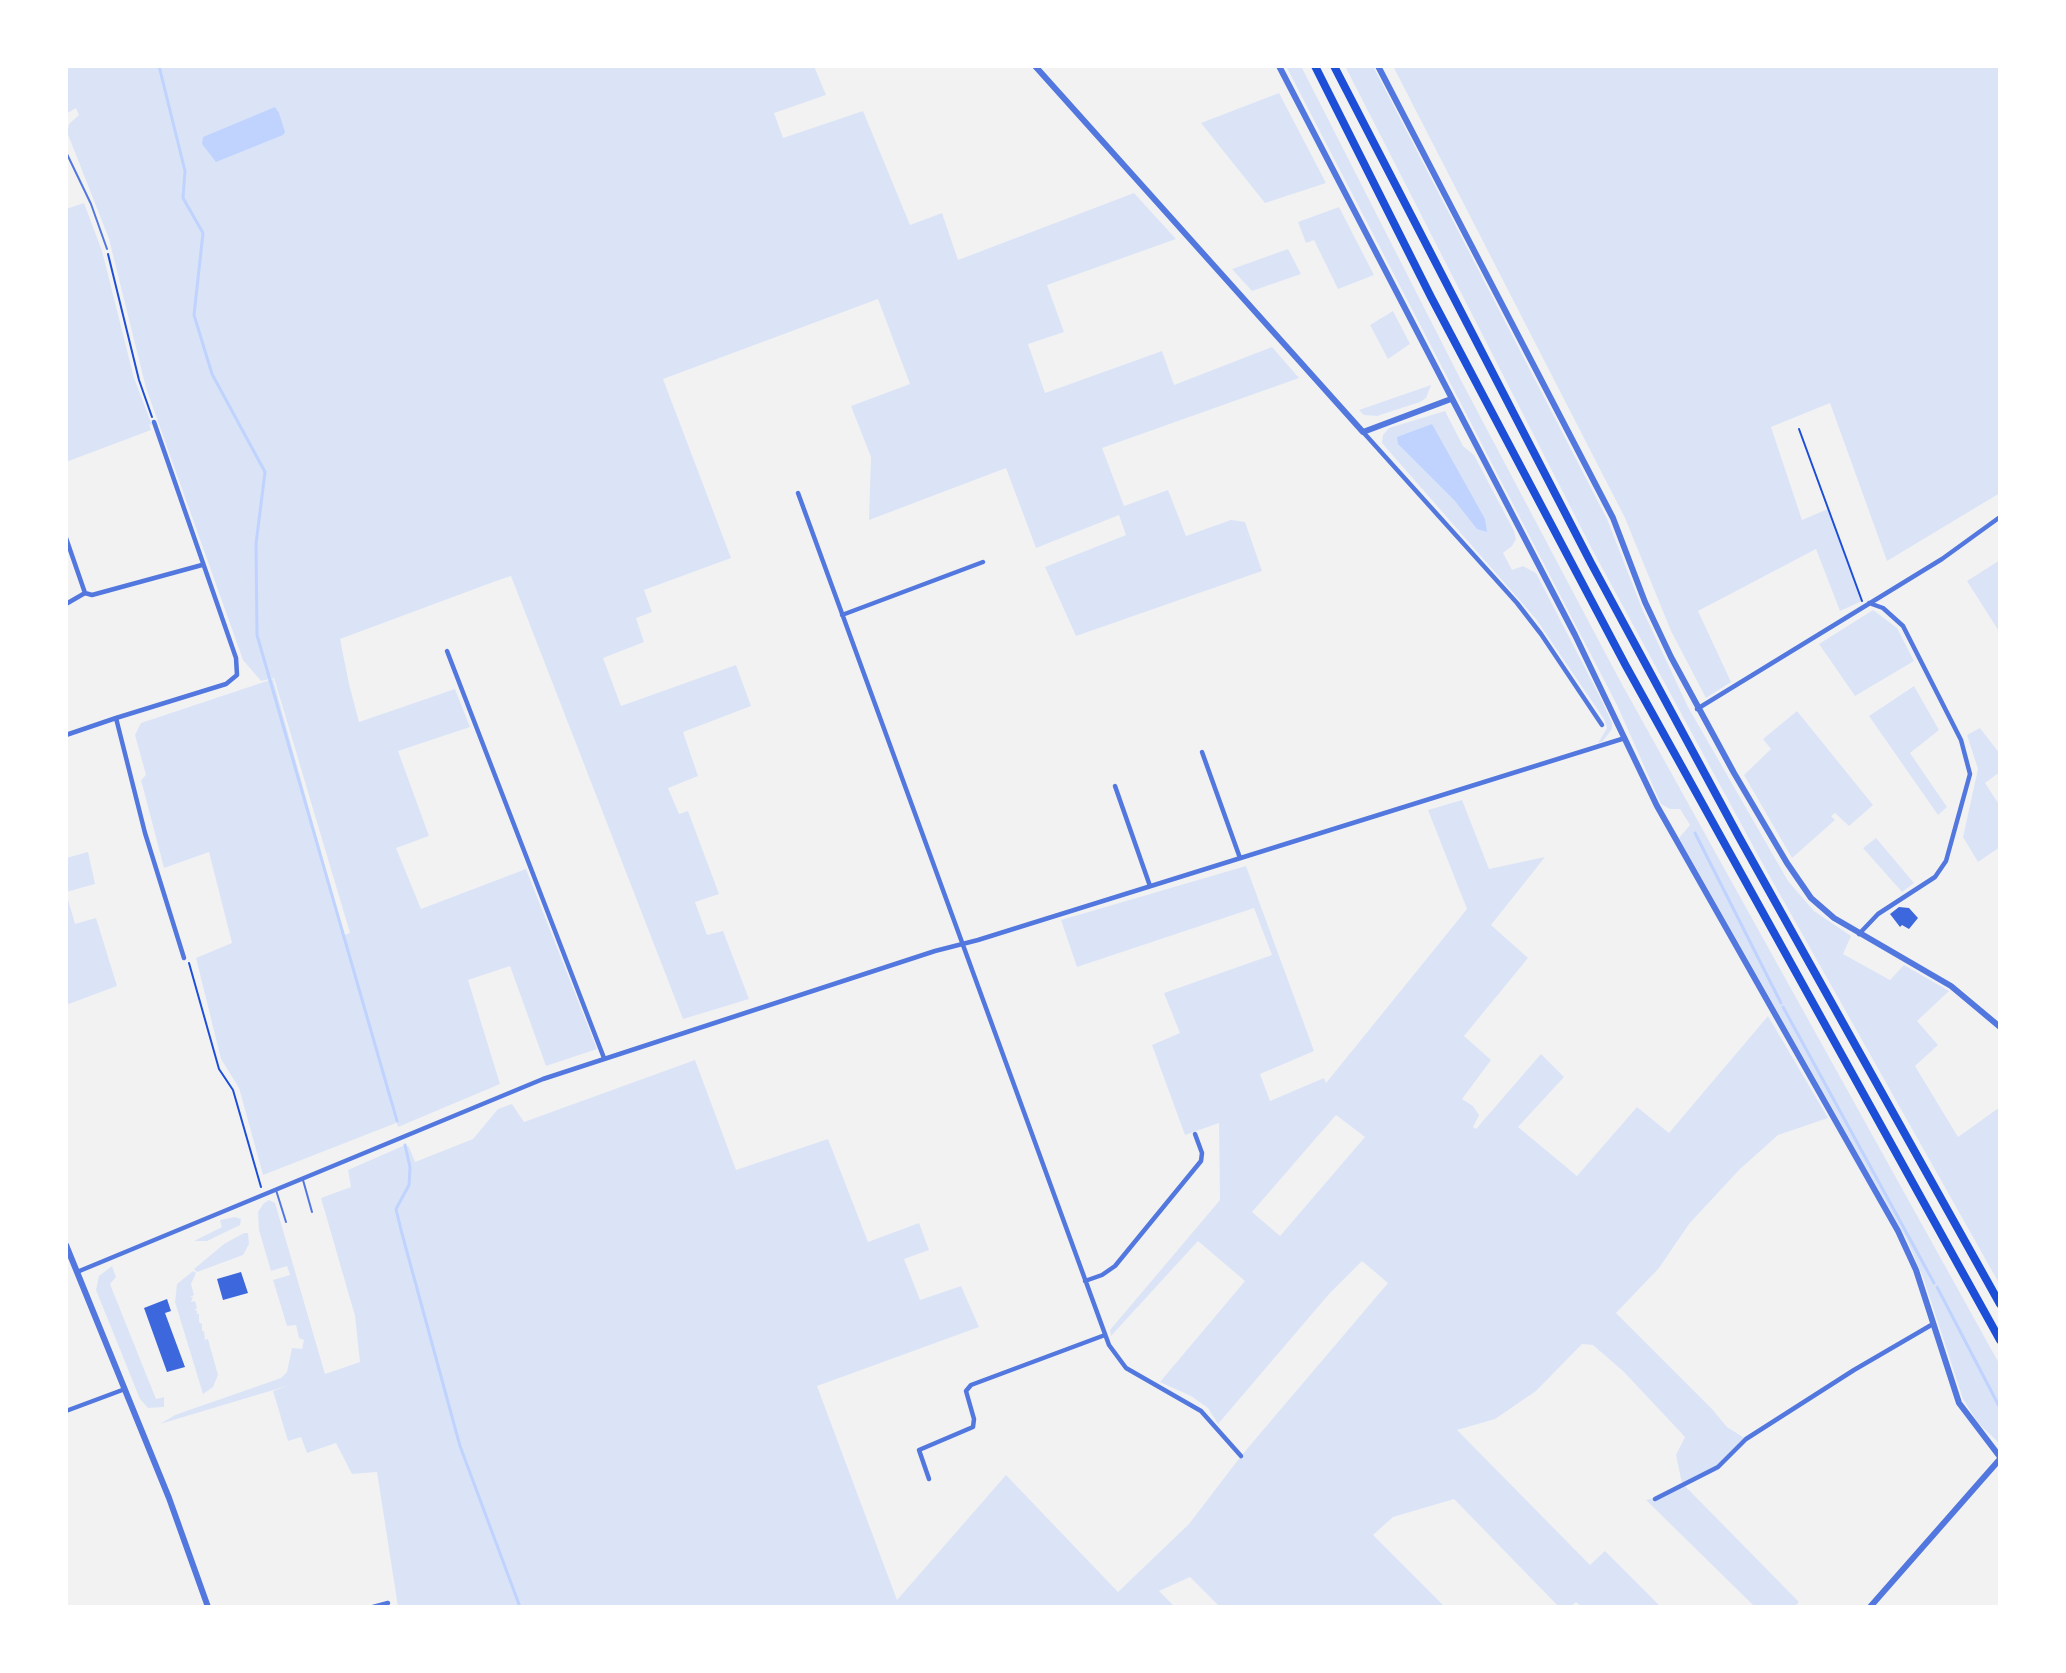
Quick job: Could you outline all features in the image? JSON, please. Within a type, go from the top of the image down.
[{"type":"highway","points":[[1314,66],[1484,398],[1665,738],[2000,1340]]},
{"type":"highway","points":[[1334,66],[1499,390],[1680,730],[2000,1304]]},
{"type":"street","points":[[1035,66],[1517,603],[1541,634],[1602,725]]},
{"type":"street","points":[[1279,66],[1625,738],[1676,842],[1898,1231],[1916,1270],[1959,1403],[1974,1427],[2000,1458],[1870,1607]]},
{"type":"street","points":[[1378,66],[1613,518],[1645,602],[1697,709],[1800,882],[1821,908],[1859,934],[1951,986],[2000,1027]]},
{"type":"street","points":[[1363,432],[1451,399]]},
{"type":"street","points":[[66,735],[226,684],[237,675],[236,658],[154,422]]},
{"type":"street","points":[[798,492],[1109,1345],[1126,1368],[1201,1411],[1241,1456]]},
{"type":"street","points":[[1697,709],[1942,559],[2000,517]]},
{"type":"street","points":[[66,538],[85,593]]},
{"type":"street","points":[[842,615],[983,562]]},
{"type":"street","points":[[66,604],[85,593],[103,593],[202,565]]},
{"type":"street","points":[[1859,934],[1878,914],[1935,877],[1946,861],[1970,774],[1961,740],[1903,626],[1883,608],[1869,603]]},
{"type":"street","points":[[447,651],[604,1058]]},
{"type":"street","points":[[116,718],[145,833],[184,958]]},
{"type":"street","points":[[77,1272],[543,1078],[962,944],[1625,738]]},
{"type":"street","points":[[1202,752],[1240,858]]},
{"type":"street","points":[[1114,786],[1150,886]]},
{"type":"street","points":[[1085,1281],[1102,1275],[1115,1266],[1201,1161],[1202,1154],[1195,1134]]},
{"type":"street","points":[[66,1245],[182,1531],[208,1607]]},
{"type":"street","points":[[1655,1498],[1718,1467],[1746,1439],[1854,1370],[1933,1324]]},
{"type":"street","points":[[928,1479],[919,1450],[973,1427],[974,1419],[966,1391],[971,1385],[1105,1335]]},
{"type":"street","points":[[66,1411],[125,1389]]},
{"type":"street","points":[[373,1607],[388,1603]]},
{"type":"lane","points":[[66,153],[91,204],[107,249]]},
{"type":"lane","points":[[302,1179],[312,1212]]},
{"type":"lane","points":[[276,1190],[286,1222]]},
{"type":"path","points":[[107,249],[139,380],[154,422]]},
{"type":"path","points":[[1799,429],[1864,607]]},
{"type":"path","points":[[192,967],[219,1069],[233,1090],[263,1196]]},
{"type":"shaded area","points":[[66,66],[814,66],[826,95],[774,113],[783,138],[863,111],[910,225],[942,213],[958,260],[1134,193],[1176,239],[1047,285],[1064,332],[1028,344],[1045,393],[1162,351],[1174,385],[1272,347],[1299,378],[1102,448],[1124,506],[1168,490],[1186,536],[1231,520],[1245,522],[1262,571],[1076,636],[1045,567],[1126,535],[1119,515],[1036,548],[1006,468],[869,520],[871,457],[851,406],[910,384],[878,299],[663,379],[731,558],[644,590],[652,612],[636,618],[644,642],[603,658],[621,706],[736,665],[751,706],[683,732],[698,776],[668,788],[679,814],[688,811],[719,894],[695,902],[707,935],[723,931],[749,999],[683,1019],[511,576],[496,581],[340,639],[349,684],[359,722],[455,689],[470,727],[398,751],[429,836],[396,848],[421,909],[526,869],[597,1049],[546,1066],[510,966],[468,980],[500,1084],[398,1127],[387,1092],[396,1123],[263,1175],[239,1088],[221,1059],[196,958],[232,943],[209,852],[164,868],[141,780],[146,775],[135,735],[141,723],[273,679],[344,935],[350,933],[274,678],[261,681],[243,660],[146,388],[109,239],[67,132],[69,124],[79,115],[76,108],[66,114]]},
{"type":"shaded area","points":[[1286,66],[1301,66],[1464,386],[1618,677],[2000,1365],[2000,1444],[1978,1423],[1963,1399],[1923,1277],[1907,1240],[1679,838],[1690,825],[1680,809],[1670,809],[1661,804],[1617,705]]},
{"type":"shaded area","points":[[1345,66],[1373,66],[1607,519],[1643,611],[1688,707],[1788,881],[1814,911],[1851,936],[1843,954],[1890,980],[1904,965],[1949,991],[1917,1021],[1938,1045],[1915,1066],[1958,1137],[2000,1107],[2000,1285],[1765,868],[1593,551]]},
{"type":"shaded area","points":[[1393,66],[2000,66],[2000,493],[1887,561],[1830,403],[1771,427],[1802,520],[1828,509],[1862,601],[1840,611],[1816,549],[1698,611],[1731,682],[1706,698],[1671,631],[1625,518]]},
{"type":"shaded area","points":[[1279,93],[1326,183],[1265,203],[1201,123]]},
{"type":"shaded area","points":[[84,203],[102,251],[134,378],[152,425],[149,424],[151,430],[66,462],[66,209]]},
{"type":"shaded area","points":[[1339,207],[1374,275],[1338,289],[1314,240],[1306,243],[1298,222]]},
{"type":"shaded area","points":[[1288,249],[1301,274],[1252,291],[1232,269]]},
{"type":"shaded area","points":[[1393,311],[1410,344],[1388,359],[1370,325]]},
{"type":"shaded area","points":[[1431,385],[1426,398],[1420,402],[1377,416],[1364,415],[1359,410]]},
{"type":"shaded area","points":[[1445,411],[1463,446],[1474,455],[1514,531],[1516,539],[1512,546],[1503,553],[1512,570],[1523,566],[1536,573],[1600,697],[1612,723],[1612,729],[1603,741],[1598,743],[1607,728],[1604,719],[1536,619],[1382,443],[1383,435],[1389,428]]},
{"type":"shaded area","points":[[2000,560],[2000,633],[1967,581]]},
{"type":"shaded area","points":[[1873,610],[1897,628],[1914,661],[1855,696],[1819,644]]},
{"type":"shaded area","points":[[1914,686],[1939,730],[1910,753],[1947,807],[1938,815],[1869,716]]},
{"type":"shaded area","points":[[1797,711],[1873,805],[1849,826],[1835,813],[1831,816],[1835,820],[1792,858],[1744,775],[1771,749],[1763,739]]},
{"type":"shaded area","points":[[1980,728],[2000,754],[2000,772],[1985,783],[2000,806],[2000,847],[1978,862],[1963,837],[1978,769],[1967,735]]},
{"type":"shaded area","points":[[1462,800],[1489,869],[1545,857],[1491,925],[1528,958],[1464,1036],[1491,1060],[1462,1099],[1473,1106],[1479,1115],[1473,1127],[1476,1129],[1541,1054],[1564,1077],[1518,1127],[1577,1176],[1637,1107],[1669,1133],[1768,1016],[1828,1118],[1778,1135],[1739,1170],[1689,1224],[1659,1268],[1616,1313],[1712,1409],[1727,1427],[1746,1439],[1718,1467],[1682,1483],[1676,1455],[1685,1437],[1624,1372],[1593,1345],[1582,1344],[1536,1391],[1495,1419],[1457,1430],[1590,1565],[1605,1551],[1661,1607],[1582,1607],[1576,1602],[1570,1607],[1559,1607],[1454,1499],[1393,1517],[1373,1535],[1445,1607],[1220,1607],[1190,1577],[1159,1591],[1175,1607],[398,1607],[377,1472],[352,1474],[336,1443],[307,1453],[301,1437],[288,1441],[273,1391],[290,1385],[160,1424],[175,1415],[281,1378],[287,1372],[292,1348],[302,1349],[304,1340],[299,1338],[296,1325],[287,1326],[273,1280],[290,1275],[287,1266],[271,1271],[259,1230],[258,1212],[264,1203],[269,1200],[275,1203],[325,1374],[360,1362],[355,1316],[321,1198],[351,1187],[348,1170],[405,1145],[409,1147],[415,1162],[473,1139],[498,1109],[512,1104],[524,1122],[695,1060],[736,1170],[828,1139],[868,1242],[919,1223],[929,1250],[904,1259],[920,1300],[961,1286],[979,1327],[817,1386],[897,1600],[1006,1475],[1118,1592],[1189,1524],[1241,1456],[1388,1283],[1362,1261],[1329,1294],[1218,1424],[1208,1408],[1191,1396],[1160,1382],[1245,1281],[1198,1241],[1111,1336],[1110,1330],[1220,1200],[1219,1123],[1185,1135],[1152,1045],[1180,1033],[1164,993],[1272,955],[1254,908],[1077,967],[1061,920],[1246,866],[1314,1051],[1260,1074],[1270,1101],[1324,1078],[1326,1083],[1467,909],[1428,810]],"holes":[[[1336,1115],[1365,1137],[1280,1236],[1252,1212]]]},
{"type":"shaded area","points":[[1876,838],[1914,883],[1902,892],[1863,848]]},
{"type":"shaded area","points":[[88,852],[95,884],[66,892],[66,858]]},
{"type":"shaded area","points":[[66,892],[75,924],[96,918],[117,986],[66,1005]]},
{"type":"shaded area","points":[[235,1217],[241,1219],[240,1225],[207,1241],[194,1241],[222,1227],[220,1220]]},
{"type":"shaded area","points":[[248,1233],[249,1244],[243,1255],[197,1272],[194,1269],[224,1244]]},
{"type":"shaded area","points":[[112,1266],[116,1277],[110,1284],[156,1399],[164,1397],[164,1407],[148,1408],[140,1399],[96,1290],[99,1276]]},
{"type":"shaded area","points":[[193,1271],[196,1273],[191,1284],[194,1295],[190,1297],[193,1297],[191,1302],[195,1301],[197,1308],[195,1310],[198,1312],[196,1314],[199,1314],[199,1322],[202,1324],[205,1340],[208,1339],[218,1375],[213,1387],[203,1394],[175,1302],[177,1284]]},
{"type":"shaded area","points":[[1682,1483],[1799,1602],[1794,1607],[1755,1607],[1646,1500],[1655,1498]]},
{"type":"water","points":[[275,107],[285,132],[283,135],[216,162],[202,144],[203,137]]},
{"type":"water","points":[[1432,424],[1485,519],[1487,532],[1477,529],[1455,501],[1398,444],[1397,437]]},
{"type":"building","points":[[1899,907],[1909,908],[1918,918],[1909,929],[1902,925],[1900,927],[1890,914]]},
{"type":"building","points":[[241,1272],[248,1293],[223,1300],[217,1279]]},
{"type":"building","points":[[167,1299],[171,1311],[165,1313],[185,1367],[167,1372],[144,1308]]},
{"type":"waterway","points":[[159,66],[185,171],[183,198],[203,233],[194,315],[212,374],[265,472],[256,544],[257,635],[397,1121]]},
{"type":"waterway","points":[[1695,833],[1781,1003]]},
{"type":"waterway","points":[[1783,1007],[1934,1283]]},
{"type":"waterway","points":[[405,1145],[410,1167],[409,1185],[396,1209],[401,1230],[460,1446],[520,1607]]},
{"type":"waterway","points":[[1937,1287],[2000,1408]]}]
